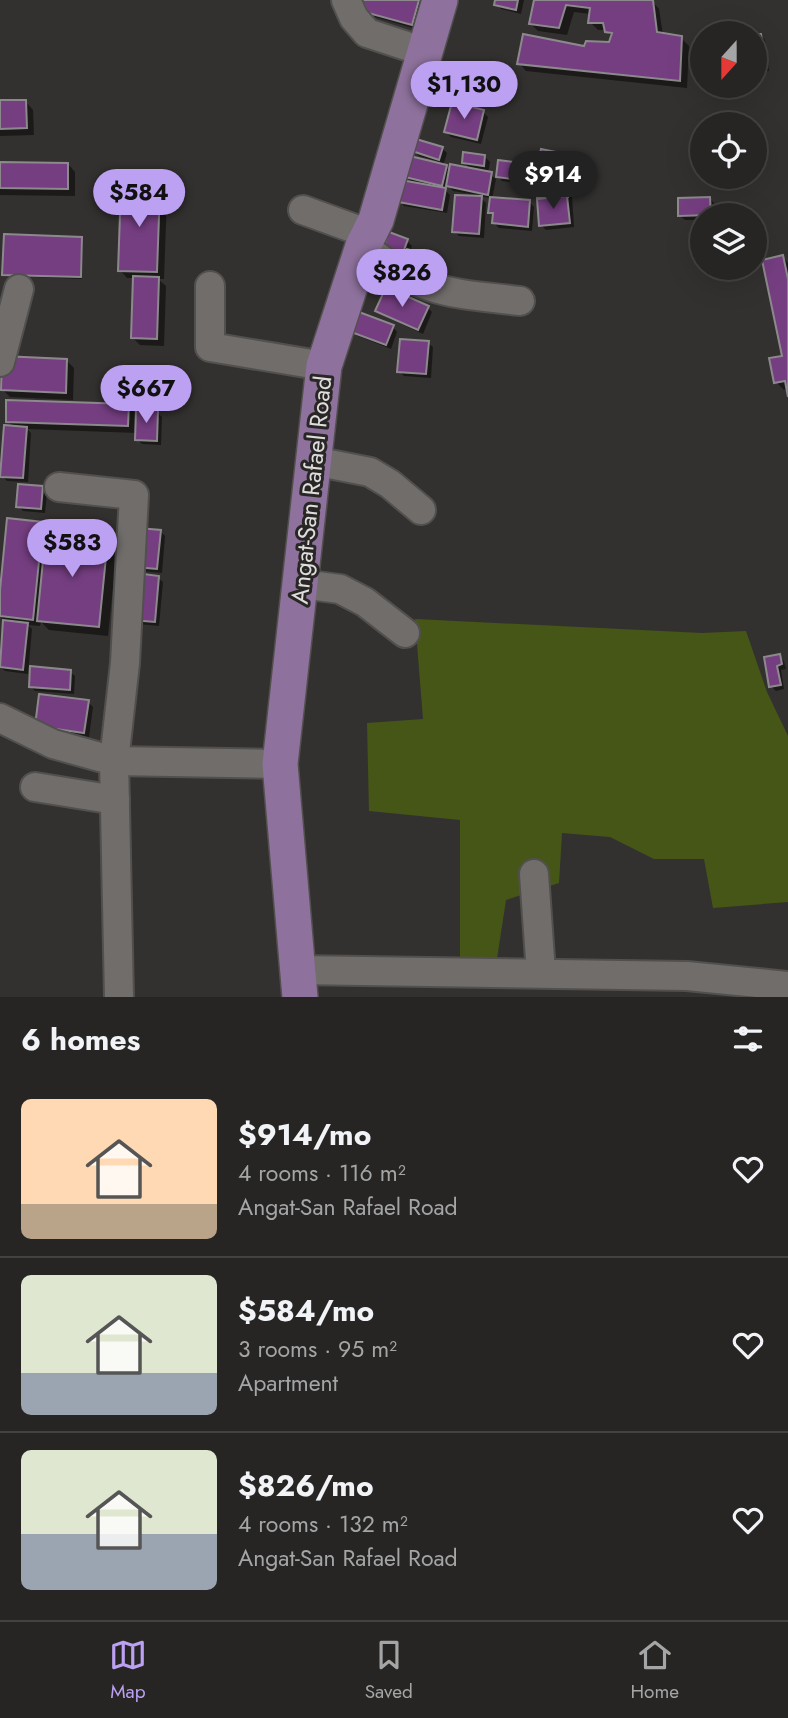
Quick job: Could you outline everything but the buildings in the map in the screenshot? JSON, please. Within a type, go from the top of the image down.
[{"type":"main road","name":"Angat-San Rafael Road","points":[[299,984],[280,764],[324,366],[366,240],[376,220],[440,0]]},
{"type":"street","points":[[346,0],[354,18],[367,33],[425,52]]},
{"type":"street","points":[[303,209],[366,240],[409,277],[428,286],[470,295],[520,301]]},
{"type":"street","points":[[209,286],[210,347],[324,366]]},
{"type":"street","points":[[0,362],[19,289]]},
{"type":"street","points":[[314,461],[370,472],[390,484],[421,510]]},
{"type":"street","points":[[60,487],[134,495],[125,663],[114,761],[119,997]]},
{"type":"street","points":[[301,584],[340,589],[365,602],[405,633]]},
{"type":"street","points":[[0,718],[53,744],[114,761],[280,764]]},
{"type":"street","points":[[35,787],[115,800]]},
{"type":"street","points":[[534,874],[541,973]]},
{"type":"street","points":[[299,984],[541,973],[687,976],[788,986]]},
{"type":"green space","points":[[415,619],[702,633],[746,631],[767,692],[788,736],[788,902],[713,908],[704,859],[654,859],[610,837],[562,833],[559,883],[506,900],[496,965],[460,964],[460,820],[369,811],[367,723],[423,719]]}]
